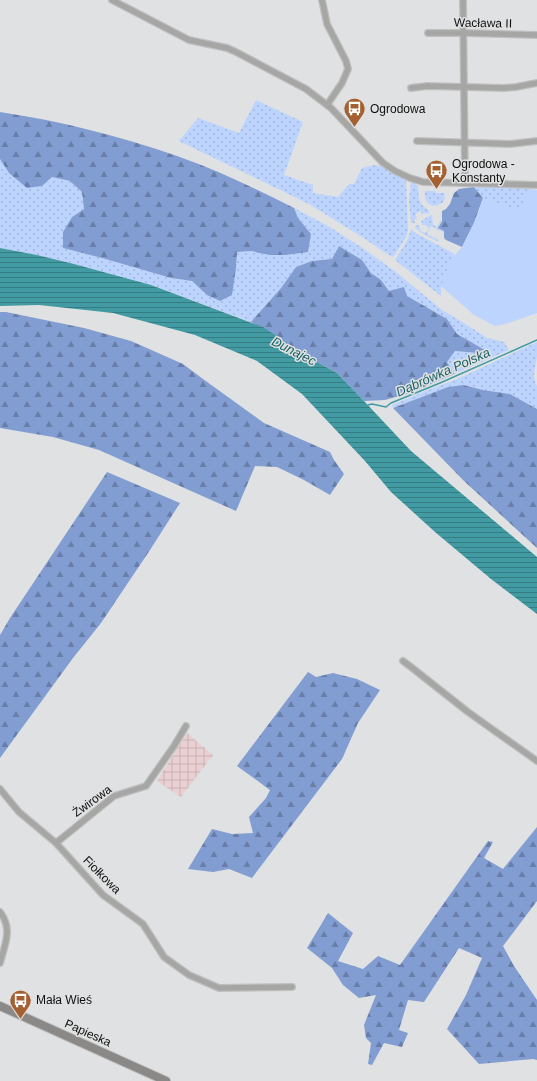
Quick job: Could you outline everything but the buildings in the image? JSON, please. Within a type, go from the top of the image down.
[{"type":"street","points":[[112,0],[182,37],[227,48],[306,89],[327,105],[383,163],[410,178],[423,182],[537,185]]},
{"type":"street","points":[[322,0],[327,24],[346,61],[348,69],[342,83],[327,105]]},
{"type":"street","points":[[463,0],[465,183]]},
{"type":"street","name":"Wacława II","points":[[428,33],[537,35]]},
{"type":"street","points":[[411,88],[427,86],[504,88],[537,83]]},
{"type":"street","points":[[417,141],[510,144],[537,141]]},
{"type":"street","points":[[402,661],[468,712],[537,761]]},
{"type":"street","name":"Żwirowa","points":[[56,843],[114,796],[146,786],[186,726]]},
{"type":"street","name":"Fiołkowa","points":[[0,789],[19,812],[56,843],[103,895],[142,924],[164,957],[189,975],[219,988],[292,987]]},
{"type":"street","points":[[0,912],[6,922],[8,930],[0,963]]},
{"type":"street","name":"Papieska","points":[[0,1006],[166,1081]]},
{"type":"shaded area","points":[[256,100],[303,122],[284,175],[313,185],[313,193],[338,197],[349,184],[354,184],[362,168],[374,165],[380,166],[406,179],[408,231],[394,256],[392,257],[309,204],[179,141],[198,118],[239,133]]},
{"type":"shaded area","points":[[0,159],[9,173],[42,186],[52,177],[70,181],[82,192],[84,209],[72,217],[64,248],[171,278],[192,281],[207,295],[236,268],[237,252],[251,251],[269,255],[286,255],[308,252],[311,234],[298,218],[294,208],[328,226],[361,247],[396,272],[442,310],[487,338],[504,342],[509,350],[454,374],[447,362],[455,351],[479,353],[485,350],[457,334],[447,319],[407,296],[389,291],[381,280],[371,273],[362,260],[339,246],[332,259],[312,261],[296,267],[281,288],[251,322],[151,285],[74,264],[0,248]]},
{"type":"shaded area","points":[[413,181],[418,187],[419,199],[422,205],[429,211],[429,213],[422,214],[420,211],[415,214],[417,218],[414,220],[415,223],[411,223],[409,201],[411,183]]},
{"type":"shaded area","points":[[473,186],[497,186],[530,189],[521,207],[508,207],[483,198]]},
{"type":"shaded area","points":[[530,189],[537,190],[537,313],[506,324],[495,326],[474,315],[441,286],[454,256],[462,247],[474,223],[483,198],[508,207],[521,207]]},
{"type":"shaded area","points":[[425,191],[445,193],[444,201],[437,205],[430,205],[427,203]]},
{"type":"shaded area","points":[[431,215],[433,225],[437,227],[441,219],[438,228],[444,231],[443,232],[431,226],[427,234],[439,240],[438,242],[415,228],[416,225],[418,225],[421,231],[425,233],[427,232],[429,228],[426,225],[423,225],[421,221]]},
{"type":"shaded area","points":[[411,229],[417,234],[453,253],[454,256],[441,286],[441,296],[395,260],[408,239]]},
{"type":"shaded area","points":[[537,342],[534,378],[537,386],[537,409],[510,394],[463,385],[448,387],[393,408],[392,405],[455,380]]},
{"type":"shaded area","points":[[187,733],[213,755],[181,797],[157,781]]},
{"type":"green space","points":[[0,112],[90,130],[134,142],[192,161],[237,180],[294,208],[298,218],[311,234],[308,252],[286,255],[269,255],[251,251],[237,252],[232,295],[220,301],[207,295],[192,281],[171,278],[63,248],[63,232],[72,217],[84,209],[82,192],[70,181],[52,177],[42,186],[27,188],[9,173],[0,159]]},
{"type":"green space","points":[[473,186],[483,198],[474,223],[462,247],[446,240],[444,238],[444,231],[438,228],[442,221],[442,211],[450,204],[454,193],[459,189]]},
{"type":"green space","points":[[339,246],[362,260],[371,273],[381,280],[389,291],[404,287],[407,296],[447,319],[457,334],[485,350],[479,353],[455,351],[447,362],[454,374],[410,393],[385,400],[364,401],[337,373],[251,322],[281,288],[296,267],[312,261],[332,259]]},
{"type":"green space","points":[[0,312],[84,328],[131,341],[183,364],[264,423],[330,452],[344,474],[330,495],[277,467],[255,466],[236,511],[99,450],[53,437],[0,428]]},
{"type":"green space","points":[[463,385],[510,394],[537,409],[537,548],[464,481],[393,408],[448,387]]},
{"type":"green space","points":[[107,472],[180,503],[101,623],[73,658],[0,758],[0,635]]},
{"type":"green space","points":[[308,672],[316,677],[333,673],[357,679],[380,690],[358,723],[342,759],[252,878],[229,869],[213,872],[188,869],[212,829],[232,834],[253,833],[249,817],[266,798],[270,790],[237,766]]},
{"type":"green space","points":[[537,827],[537,901],[503,946],[514,966],[537,1000],[537,1060],[533,1059],[479,1064],[447,1029],[466,995],[482,958],[459,948],[424,1002],[408,1000],[399,1030],[408,1033],[402,1047],[384,1043],[372,1065],[368,1064],[371,1043],[366,1038],[364,1025],[376,995],[359,998],[343,985],[332,968],[307,948],[328,913],[353,933],[338,961],[363,969],[378,956],[400,965],[488,841],[493,842],[484,858],[503,869]]},
{"type":"water","name":"Dunajec","points":[[0,248],[74,264],[151,285],[263,327],[306,356],[337,373],[411,451],[537,557],[537,614],[491,579],[435,532],[391,492],[365,461],[302,394],[257,361],[195,335],[113,313],[39,305],[0,306]]},
{"type":"waterway","name":"Dąbrówka Polska","points":[[368,405],[372,404],[386,407],[391,403],[537,340]]},
{"type":"place","name":"Ogrodowa","points":[[355,128]]},
{"type":"place","name":"Ogrodowa - Konstanty","points":[[436,190]]},
{"type":"place","name":"Mała Wieś","points":[[21,1020]]}]
